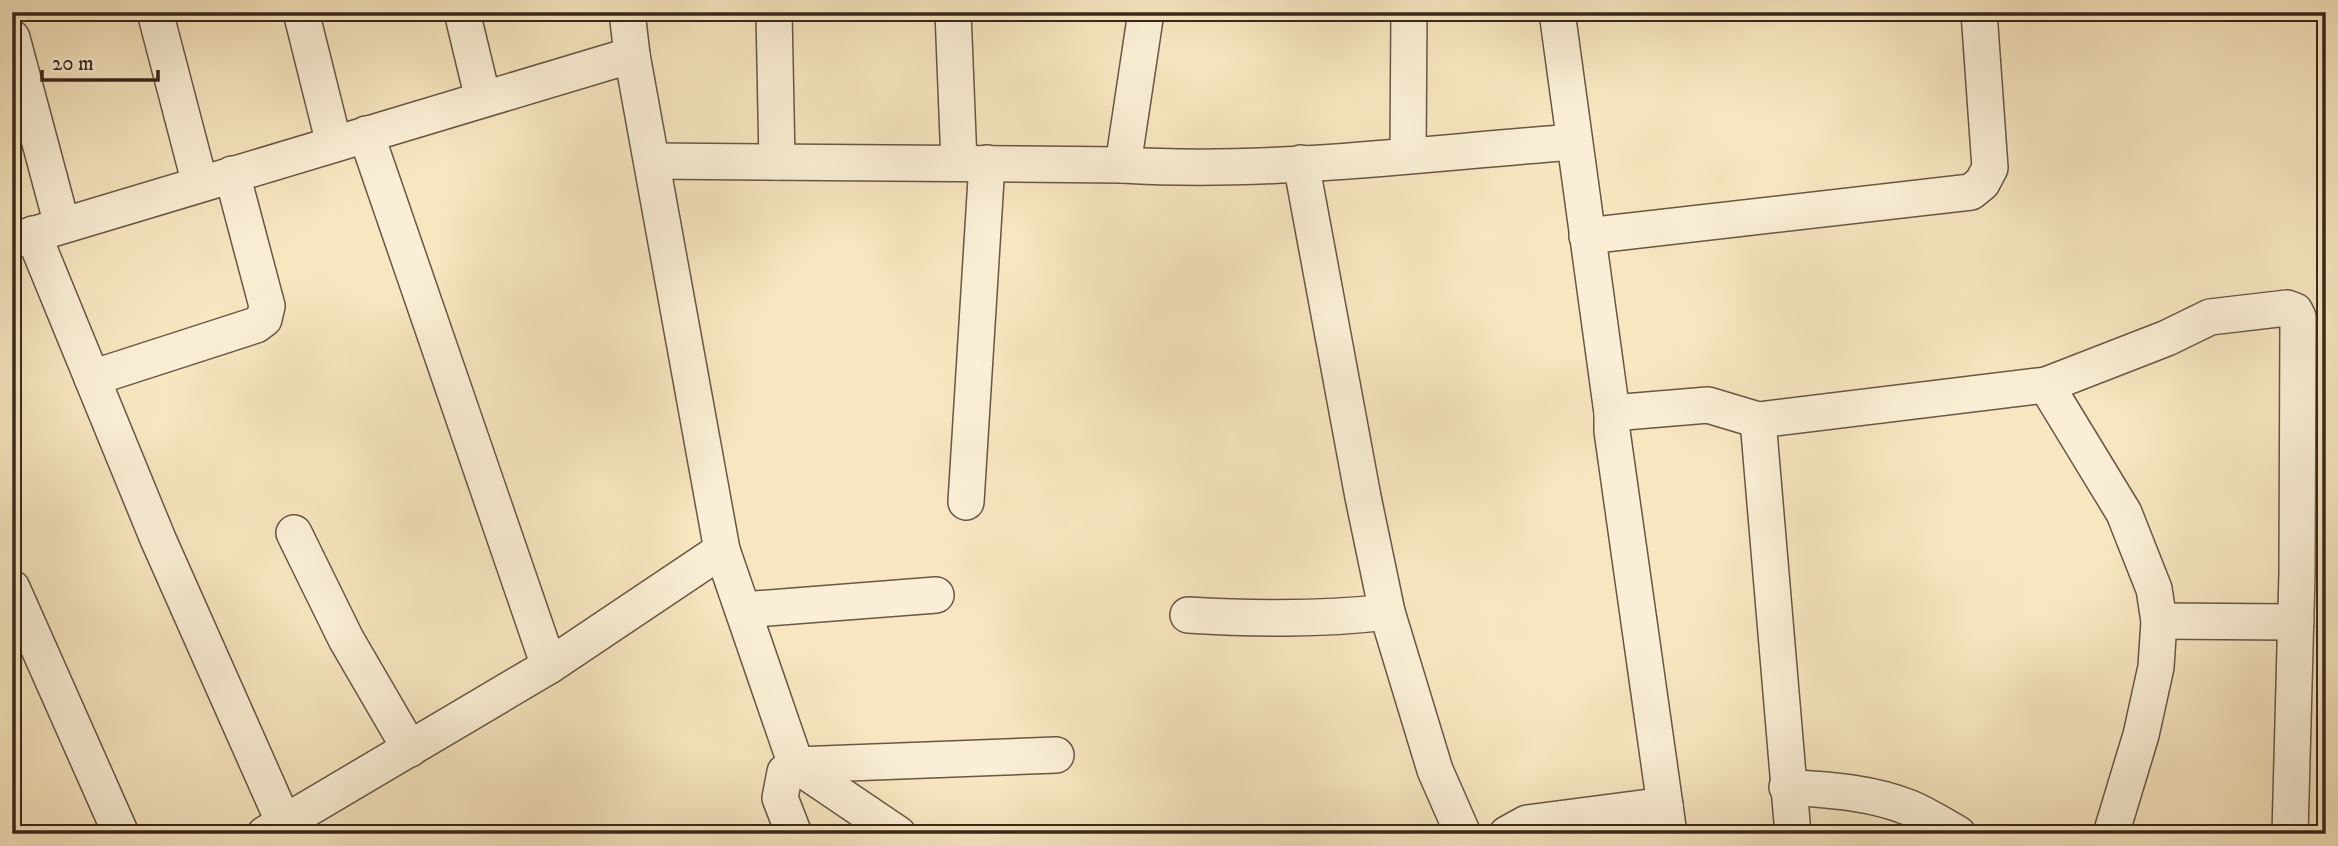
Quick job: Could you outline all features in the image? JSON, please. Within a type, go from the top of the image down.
[{"type":"street","points":[[92,378],[256,325],[264,319],[267,306],[216,179],[155,12]]},
{"type":"street","points":[[301,12],[549,666]]},
{"type":"street","points":[[462,12],[483,99]]},
{"type":"street","points":[[628,12],[632,55],[722,550],[796,765],[898,834]]},
{"type":"street","points":[[774,12],[777,162]]},
{"type":"street","points":[[953,12],[973,163],[966,502]]},
{"type":"street","points":[[1123,165],[1146,12]]},
{"type":"street","points":[[1408,155],[1409,12]]},
{"type":"street","points":[[1507,834],[1527,824],[1667,819],[1612,431],[1612,413],[1558,12]]},
{"type":"street","points":[[1587,236],[1971,192],[1982,183],[1990,168],[1979,12]]},
{"type":"street","points":[[12,38],[36,233],[274,828],[549,666],[722,550]]},
{"type":"street","points":[[36,233],[632,55]]},
{"type":"street","points":[[652,161],[1123,165],[1187,169],[1574,142]]},
{"type":"street","points":[[1301,163],[1387,612],[1435,771],[1463,834]]},
{"type":"street","points":[[1612,413],[1708,405],[1758,420],[2046,385],[2167,338],[2210,317],[2287,309],[2295,311],[2298,317],[2296,622],[2290,834]]},
{"type":"street","points":[[2046,385],[2124,513],[2154,589],[2159,621],[2156,667],[2141,735],[2111,834]]},
{"type":"street","points":[[1758,420],[1793,834]]},
{"type":"street","points":[[293,533],[346,639],[410,749]]},
{"type":"street","points":[[12,588],[121,834]]},
{"type":"street","points":[[743,610],[936,595]]},
{"type":"street","points":[[1188,615],[1297,620],[1387,612]]},
{"type":"street","points":[[2159,621],[2296,622]]},
{"type":"street","points":[[794,834],[780,798],[785,772],[796,765],[1056,755]]},
{"type":"street","points":[[1787,787],[1877,797],[1911,808],[1958,834]]}]
